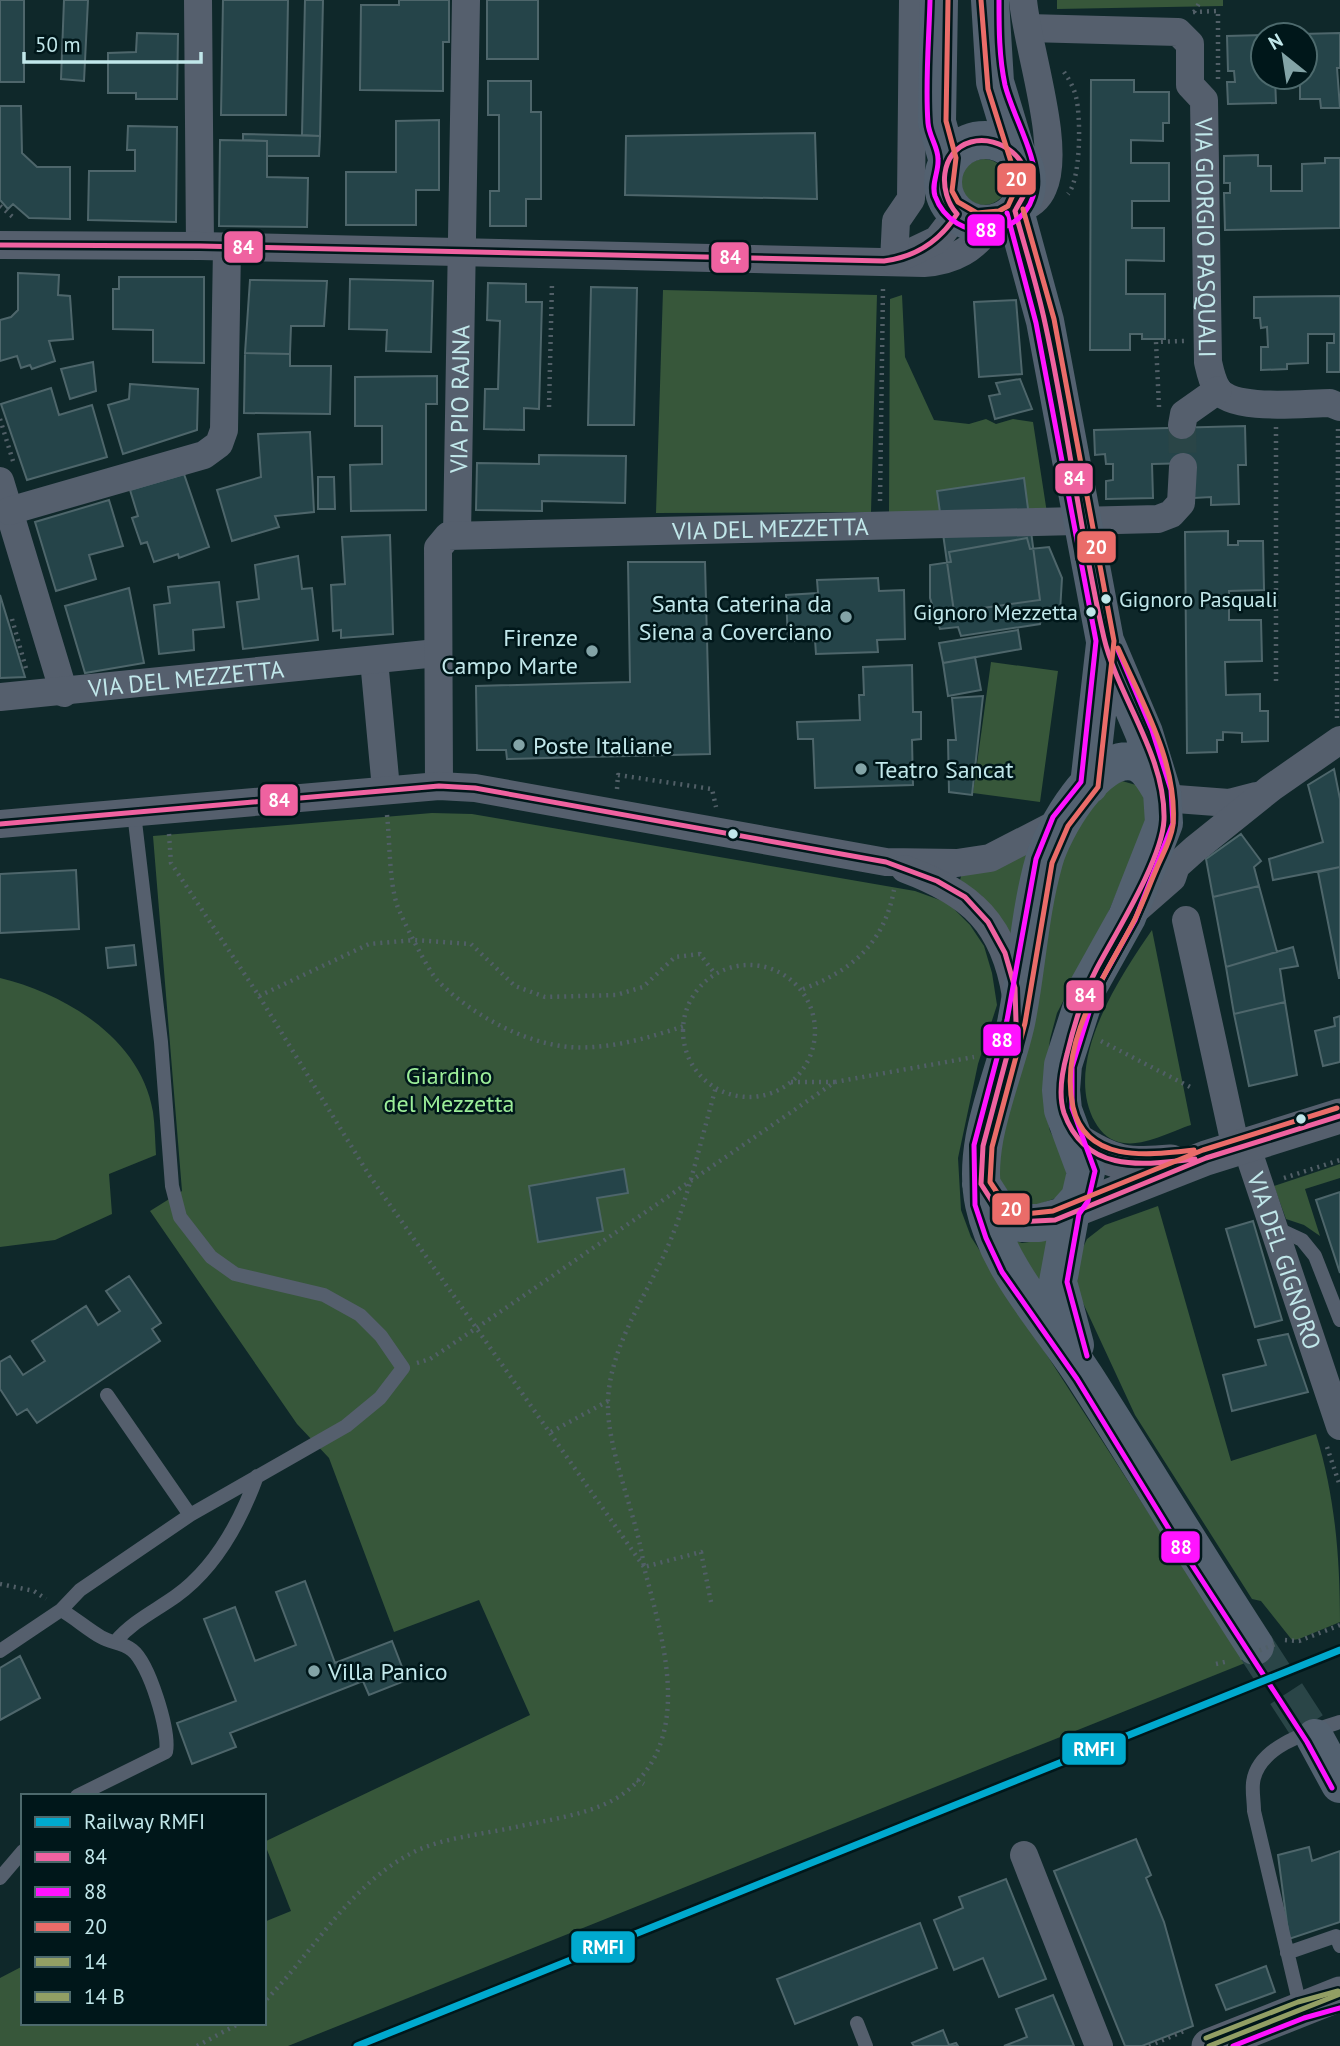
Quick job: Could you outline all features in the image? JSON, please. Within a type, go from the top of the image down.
[{"type":"main road","points":[[939,0],[937,122],[948,162],[943,188],[988,216],[1045,321],[1105,641],[1144,733],[1163,794],[1162,832],[1127,917],[1087,987],[1063,1065],[1062,1102],[1084,1161],[1085,1184],[1071,1211],[1058,1282],[1084,1374]]},
{"type":"main road","points":[[988,216],[1023,199],[1027,185],[1025,170],[1017,155],[995,82],[990,0]]},
{"type":"main road","points":[[948,162],[961,148],[979,140],[998,142],[1017,155]]},
{"type":"main road","points":[[1089,785],[1105,641]]},
{"type":"main road","points":[[1163,794],[1149,772],[1136,762],[1125,761],[1109,766],[1089,785],[1060,822],[1044,861],[1017,1009],[984,1146],[981,1184],[988,1219],[1010,1268],[1084,1374],[1264,1646]]},
{"type":"main road","points":[[981,1184],[997,1209],[1015,1222],[1055,1220],[1071,1211]]},
{"type":"main road","points":[[1328,1730],[1340,1784]]},
{"type":"street","points":[[9,511],[204,454],[219,444],[225,430],[198,0]]},
{"type":"street","name":"VIA PIO RAJNA","points":[[457,535],[466,0]]},
{"type":"street","points":[[894,261],[896,221],[911,199],[913,0]]},
{"type":"street","points":[[0,245],[213,246],[894,261],[988,216],[1028,207],[1039,196],[1047,176],[1046,117],[1023,0]]},
{"type":"street","name":"VIA GIORGIO PASQUALI","points":[[1028,28],[1178,32],[1190,44],[1190,85],[1204,100],[1208,362],[1218,390],[1240,403],[1331,403],[1340,407]]},
{"type":"street","name":"VIA GIORGIO PASQUALI","points":[[1182,425],[1184,414],[1218,390]]},
{"type":"street","points":[[1082,523],[1158,519],[1171,514],[1184,495],[1183,467]]},
{"type":"street","points":[[0,481],[64,693]]},
{"type":"street","name":"VIA DEL MEZZETTA","points":[[457,535],[1082,523]]},
{"type":"street","points":[[439,786],[438,548],[444,538],[457,535]]},
{"type":"street","name":"VIA DEL MEZZETTA","points":[[0,697],[64,693],[437,653]]},
{"type":"street","points":[[374,660],[387,801]]},
{"type":"street","points":[[1127,917],[1172,878],[1176,866],[1195,849],[1271,788],[1340,740]]},
{"type":"street","points":[[0,824],[134,813],[387,801],[439,786],[475,788],[891,873],[952,889],[976,908],[1006,956],[1017,1009]]},
{"type":"street","points":[[1163,794],[1228,803],[1254,797],[1271,788]]},
{"type":"street","points":[[891,873],[990,858],[1060,822]]},
{"type":"street","name":"VIA DEL GIGNORO","points":[[1186,920],[1229,1151],[1260,1186],[1340,1426]]},
{"type":"street","points":[[1071,1211],[1229,1151],[1340,1116]]},
{"type":"street","points":[[1076,1140],[1101,1156],[1126,1164],[1229,1151]]},
{"type":"street","points":[[1024,1855],[1099,2046]]},
{"type":"street","points":[[1209,2046],[1328,2001]]},
{"type":"lane","points":[[0,1651],[61,1610],[80,1590],[190,1515],[346,1426],[380,1398],[403,1368],[381,1336],[360,1315],[324,1295],[235,1274],[211,1257],[180,1217],[172,1186],[161,1042],[134,813]]},
{"type":"lane","points":[[1273,1226],[1302,1240],[1315,1256],[1340,1320]]},
{"type":"lane","points":[[107,1395],[190,1515]]},
{"type":"lane","points":[[116,1641],[126,1629],[177,1595],[203,1572],[222,1546],[257,1476]]},
{"type":"lane","points":[[61,1610],[106,1640],[116,1641],[134,1651],[150,1682],[168,1741],[166,1752],[81,1794]]},
{"type":"lane","points":[[1328,1730],[1283,1744],[1262,1760],[1253,1781],[1254,1811],[1287,1953],[1328,2001]]},
{"type":"lane","points":[[0,1878],[21,1853]]},
{"type":"lane","points":[[1287,1953],[1336,1936],[1340,1946]]},
{"type":"lane","points":[[857,2023],[866,2046]]},
{"type":"path","points":[[1194,12],[1201,0]]},
{"type":"path","points":[[549,407],[552,283]]},
{"type":"path","points":[[880,528],[883,288]]},
{"type":"path","points":[[1276,423],[1276,685]]},
{"type":"path","points":[[11,614],[29,680]]},
{"type":"path","points":[[387,801],[397,905],[435,978],[460,1001],[507,1027],[541,1041],[570,1047],[645,1040],[684,1027]]},
{"type":"path","points":[[168,830],[171,863],[259,996],[369,1175],[644,1567]]},
{"type":"path","points":[[803,989],[832,978],[859,959],[877,935],[892,904],[891,873]]},
{"type":"path","points":[[259,996],[369,944],[415,940],[471,944],[515,986],[545,997],[616,995],[643,987],[675,957],[687,955],[700,954],[715,974]]},
{"type":"path","points":[[752,964],[771,968],[803,989],[815,1028],[813,1048],[805,1067],[791,1082],[774,1092],[754,1097],[734,1095],[701,1077],[690,1062],[684,1045],[688,1005],[698,989],[715,974],[733,966],[752,964]]},
{"type":"path","points":[[1094,1038],[1194,1089]]},
{"type":"path","points":[[791,1082],[835,1082],[981,1056]]},
{"type":"path","points":[[403,1368],[430,1359],[835,1082]]},
{"type":"path","points":[[266,2000],[345,1908],[391,1865],[419,1849],[602,1804],[626,1792],[637,1780],[665,1731],[669,1691],[663,1643],[644,1567],[640,1533],[613,1441],[608,1401],[622,1343],[672,1236],[716,1087]]},
{"type":"path","points":[[1260,1186],[1340,1160]]},
{"type":"path","points":[[551,1432],[608,1401]]},
{"type":"path","points":[[644,1567],[701,1552],[711,1602]]},
{"type":"path","points":[[0,1584],[34,1591],[61,1610]]},
{"type":"path","points":[[1264,1646],[1299,1641],[1340,1625]]},
{"type":"path","points":[[637,1780],[644,1784]]},
{"type":"path","points":[[197,2046],[236,2025]]},
{"type":"green space","points":[[1057,0],[1223,0],[1223,6],[1057,9]]},
{"type":"green space","points":[[984,159],[1000,166],[1007,182],[1000,198],[984,205],[968,198],[961,182],[968,166]]},
{"type":"green space","points":[[663,290],[877,295],[871,512],[656,513]]},
{"type":"green space","points":[[902,295],[905,357],[934,420],[969,424],[986,419],[996,424],[1013,419],[1033,422],[1047,513],[889,512],[890,299]]},
{"type":"green space","points":[[991,662],[1058,671],[1040,802],[973,793]]},
{"type":"green space","points":[[1122,781],[1143,787],[1152,809],[1103,925],[1057,1013],[1050,1039],[1043,1098],[1050,1131],[1065,1159],[1067,1185],[1059,1197],[1022,1210],[995,1174],[1055,875],[1082,820],[1107,788]]},
{"type":"green space","name":"Giardino del Mezzetta","points":[[432,813],[472,814],[915,891],[948,903],[970,925],[984,946],[997,1005],[978,1064],[958,1158],[961,1210],[971,1237],[1245,1663],[288,2046],[0,2046],[0,1978],[21,1967],[21,2025],[266,2025],[266,1921],[291,1911],[266,1841],[530,1715],[479,1600],[394,1632],[329,1458],[297,1424],[150,1211],[182,1191],[153,836]]},
{"type":"green space","points":[[1035,843],[1017,956],[982,896],[960,880],[962,873]]},
{"type":"green space","points":[[1152,930],[1191,1125],[1149,1140],[1124,1143],[1107,1136],[1095,1122],[1087,1099],[1085,1074],[1090,1048],[1111,996]]},
{"type":"green space","points":[[0,978],[50,995],[74,1008],[117,1042],[146,1086],[153,1112],[156,1155],[109,1174],[112,1214],[55,1240],[0,1247]]},
{"type":"green space","points":[[1340,1164],[1340,1178],[1305,1189],[1320,1236],[1304,1225],[1286,1219],[1274,1186]]},
{"type":"green space","points":[[1158,1206],[1231,1461],[1316,1434],[1328,1480],[1335,1527],[1340,1622],[1299,1639],[1292,1640],[1261,1601],[1252,1599],[1135,1415],[1077,1290],[1078,1258],[1087,1239],[1105,1225]]},
{"type":"green space","points":[[1007,1238],[1022,1243],[1051,1239],[1047,1307]]},
{"type":"building","points":[[0,0],[24,0],[24,82],[0,82]]},
{"type":"building","points":[[64,0],[88,0],[84,81],[61,79]]},
{"type":"building","points":[[223,0],[288,0],[286,115],[221,115]]},
{"type":"building","points":[[305,0],[323,0],[320,136],[302,135]]},
{"type":"building","points":[[399,0],[449,0],[449,42],[443,42],[443,91],[360,90],[361,5],[399,5]]},
{"type":"building","points":[[487,0],[538,0],[538,59],[487,59]]},
{"type":"building","points":[[137,33],[178,34],[177,99],[136,99],[136,93],[108,93],[108,53],[136,52]]},
{"type":"building","points":[[1340,33],[1340,68],[1337,68],[1340,108],[1321,108],[1320,99],[1300,99],[1300,91],[1319,91],[1319,34]]},
{"type":"building","points":[[1249,35],[1249,91],[1276,91],[1276,103],[1228,104],[1227,82],[1235,82],[1234,71],[1228,71],[1227,36]]},
{"type":"building","points":[[1091,80],[1134,80],[1134,92],[1169,92],[1169,123],[1163,123],[1163,141],[1131,140],[1131,163],[1169,163],[1169,201],[1132,201],[1132,228],[1164,228],[1164,261],[1126,260],[1126,294],[1165,294],[1165,339],[1142,339],[1142,334],[1130,334],[1130,350],[1090,350]]},
{"type":"building","points":[[488,81],[531,81],[531,112],[541,112],[541,199],[526,199],[526,226],[490,226],[490,191],[499,191],[499,115],[488,115]]},
{"type":"building","points":[[0,106],[21,106],[22,153],[37,167],[70,167],[70,219],[29,218],[13,204],[8,209],[0,200]]},
{"type":"building","points":[[439,120],[439,190],[416,190],[416,225],[346,225],[346,172],[396,172],[396,121]]},
{"type":"building","points":[[128,126],[177,127],[176,222],[88,220],[89,171],[135,171],[135,150],[127,150]]},
{"type":"building","points":[[815,133],[817,199],[625,195],[626,136]]},
{"type":"building","points":[[243,134],[320,136],[319,156],[267,156],[267,141],[243,140]]},
{"type":"building","points":[[220,140],[267,141],[267,177],[308,178],[307,227],[219,226]]},
{"type":"building","points":[[1258,155],[1258,166],[1271,166],[1271,191],[1302,191],[1302,164],[1325,163],[1325,158],[1340,158],[1340,228],[1225,230],[1224,193],[1230,193],[1230,183],[1224,183],[1224,156]]},
{"type":"building","points":[[18,273],[59,275],[58,295],[70,296],[73,339],[49,341],[55,361],[32,369],[30,365],[21,368],[17,356],[0,361],[0,320],[11,317],[18,310]]},
{"type":"building","points":[[119,277],[204,277],[204,363],[153,362],[153,330],[113,329],[113,289],[119,289]]},
{"type":"building","points":[[350,279],[433,281],[431,352],[386,351],[387,330],[349,329]]},
{"type":"building","points":[[250,280],[327,281],[324,326],[291,326],[290,354],[245,353]]},
{"type":"building","points":[[488,283],[526,284],[526,302],[542,302],[539,409],[524,408],[524,430],[484,429],[485,389],[498,389],[500,321],[487,320]]},
{"type":"building","points":[[591,287],[637,288],[634,425],[588,425]]},
{"type":"building","points":[[1340,296],[1340,372],[1327,372],[1327,343],[1334,343],[1334,334],[1308,334],[1308,363],[1287,364],[1287,369],[1261,370],[1261,347],[1268,347],[1267,327],[1261,328],[1260,318],[1254,318],[1254,297]]},
{"type":"building","points":[[1016,300],[1022,374],[979,377],[974,302]]},
{"type":"building","points":[[245,353],[290,354],[290,366],[331,366],[330,414],[244,413]]},
{"type":"building","points":[[93,362],[96,391],[70,399],[61,369]]},
{"type":"building","points":[[437,376],[437,404],[426,404],[426,510],[351,511],[350,465],[382,464],[382,426],[355,426],[355,377]]},
{"type":"building","points":[[1020,379],[1032,409],[995,419],[989,396],[1000,394],[996,383]]},
{"type":"building","points":[[130,384],[198,389],[197,430],[123,454],[108,405],[129,399]]},
{"type":"building","points":[[51,388],[59,415],[92,405],[107,457],[27,480],[1,404]]},
{"type":"building","points":[[1245,426],[1246,465],[1238,465],[1239,504],[1211,505],[1211,497],[1194,498],[1193,463],[1152,464],[1153,498],[1106,499],[1106,481],[1113,480],[1113,464],[1106,464],[1105,454],[1095,455],[1094,430]]},
{"type":"building","points":[[310,432],[314,512],[275,516],[279,527],[232,541],[217,490],[261,477],[258,434]]},
{"type":"building","points":[[539,455],[626,456],[625,503],[542,501],[542,511],[476,510],[477,463],[539,464]]},
{"type":"building","points":[[184,474],[209,547],[179,558],[178,554],[154,562],[147,542],[141,544],[132,518],[138,516],[130,490]]},
{"type":"building","points":[[318,477],[334,477],[335,509],[318,509]]},
{"type":"building","points":[[1024,478],[1040,600],[954,612],[937,491]]},
{"type":"building","points":[[109,500],[123,546],[89,555],[96,579],[56,591],[35,522]]},
{"type":"building","points":[[1228,531],[1228,545],[1238,545],[1238,541],[1263,541],[1264,590],[1229,591],[1229,620],[1261,620],[1262,661],[1225,662],[1226,695],[1260,694],[1260,711],[1268,711],[1268,741],[1242,742],[1242,733],[1223,732],[1223,740],[1217,740],[1217,752],[1187,753],[1185,532]]},
{"type":"building","points":[[390,535],[393,634],[341,638],[341,630],[333,631],[331,585],[345,584],[342,537]]},
{"type":"building","points":[[1027,538],[1030,549],[1049,547],[1062,578],[1060,612],[1042,615],[1040,624],[961,636],[958,627],[940,629],[930,598],[930,565],[951,562],[949,552]]},
{"type":"building","points":[[298,556],[302,589],[312,588],[318,640],[243,649],[237,602],[259,599],[255,565]]},
{"type":"building","points":[[628,562],[705,562],[710,754],[507,759],[506,750],[477,750],[476,686],[630,682]]},
{"type":"building","name":"Santa Caterina da Siena a Coverciano","points":[[878,578],[879,591],[904,590],[905,639],[877,640],[878,652],[816,654],[815,640],[788,641],[786,595],[818,593],[817,580]]},
{"type":"building","points":[[219,582],[224,627],[193,630],[194,650],[159,654],[154,605],[170,603],[168,587]]},
{"type":"building","points":[[129,588],[144,663],[85,673],[65,606]]},
{"type":"building","points":[[0,595],[25,677],[0,678]]},
{"type":"building","points":[[1018,630],[1021,649],[943,663],[939,643]]},
{"type":"building","points":[[975,657],[981,690],[948,696],[943,663]]},
{"type":"building","points":[[912,665],[913,712],[921,712],[921,739],[912,740],[913,785],[815,788],[813,739],[798,739],[797,722],[860,720],[859,695],[864,695],[863,667]]},
{"type":"building","points":[[983,696],[972,795],[949,792],[948,740],[956,740],[952,698]]},
{"type":"building","points":[[1334,769],[1340,799],[1340,867],[1273,880],[1269,859],[1323,842],[1308,785]]},
{"type":"building","points":[[1241,834],[1261,861],[1254,867],[1259,886],[1213,897],[1206,859]]},
{"type":"building","points":[[1340,867],[1340,978],[1339,978],[1318,872]]},
{"type":"building","points":[[76,870],[79,929],[0,933],[0,874]]},
{"type":"building","points":[[1259,886],[1277,952],[1226,967],[1213,897]]},
{"type":"building","points":[[134,945],[136,965],[108,968],[106,948]]},
{"type":"building","points":[[1293,947],[1298,966],[1280,969],[1285,1002],[1234,1014],[1226,967]]},
{"type":"building","points":[[1285,1002],[1297,1075],[1249,1086],[1234,1014]]},
{"type":"building","points":[[1340,1016],[1340,1062],[1323,1066],[1315,1031],[1335,1026],[1334,1018]]},
{"type":"building","points":[[624,1169],[628,1193],[597,1198],[603,1231],[538,1242],[529,1186]]},
{"type":"building","points":[[1340,1192],[1340,1273],[1316,1200]]},
{"type":"building","points":[[1253,1221],[1282,1320],[1255,1327],[1226,1229]]},
{"type":"building","points":[[129,1276],[161,1323],[152,1329],[160,1341],[37,1423],[27,1409],[17,1415],[0,1389],[0,1362],[10,1356],[23,1375],[45,1361],[32,1341],[86,1306],[98,1325],[120,1311],[106,1291]]},
{"type":"building","points":[[1288,1334],[1308,1392],[1232,1411],[1223,1375],[1266,1365],[1258,1340]]},
{"type":"building","name":"Villa Panico","points":[[305,1581],[335,1663],[392,1641],[407,1680],[369,1695],[363,1681],[230,1733],[236,1747],[192,1764],[177,1723],[236,1701],[204,1619],[235,1607],[255,1661],[296,1645],[276,1592]]},
{"type":"building","points":[[20,1656],[40,1698],[0,1720],[0,1668]]},
{"type":"building","points":[[1136,1839],[1151,1875],[1146,1878],[1164,1922],[1193,2026],[1142,2046],[1125,2046],[1054,1871]]},
{"type":"building","points":[[1309,1847],[1312,1861],[1340,1851],[1340,1922],[1289,1939],[1278,1855]]},
{"type":"building","points":[[1006,1879],[1046,1979],[999,1997],[983,1958],[954,1970],[934,1920],[963,1908],[959,1897]]},
{"type":"building","points":[[920,1923],[937,1968],[795,2024],[777,1979]]},
{"type":"building","points":[[1266,1966],[1275,1992],[1226,2010],[1216,1985]]},
{"type":"building","points":[[1053,1995],[1074,2046],[1004,2046],[1027,2037],[1016,2009]]},
{"type":"building","points":[[943,2030],[949,2045],[956,2043],[958,2046],[914,2046],[912,2043]]},
{"type":"tunnel","points":[[1182,425],[1183,467]]},
{"type":"tunnel","points":[[1255,1646],[1315,1738]]},
{"type":"rail line","name":"RMFI","points":[[357,2046],[1340,1650]]},
{"type":"transit line","name":"88","points":[[930,0],[927,108],[929,128],[938,155],[935,196],[944,212],[957,223],[973,229],[989,230],[1005,227],[1019,218],[1029,205],[1035,187],[1033,163],[1005,85],[1000,53],[999,0]]},
{"type":"transit line","name":"20","points":[[948,0],[946,121],[956,158],[952,191],[958,202],[977,213],[999,211],[1008,206],[1018,184],[988,89],[981,0]]},
{"type":"transit line","name":"84","points":[[957,214],[947,195],[947,163],[960,147],[982,141],[993,142],[1013,152],[1025,170],[1025,192],[1015,211]]},
{"type":"transit line","name":"20","points":[[1023,209],[1054,319],[1114,641],[1098,787],[1068,826],[1052,863],[1025,1023],[992,1147],[990,1182],[1013,1211],[1025,1214],[1053,1211],[1203,1150],[1337,1108]]},
{"type":"transit line","name":"84","points":[[1015,211],[1045,323],[1104,638],[1150,750],[1163,796],[1164,820],[1161,836],[1147,876],[1096,970],[1083,1001],[1064,1068],[1062,1106],[1074,1133],[1086,1147],[1101,1156],[1136,1163],[1195,1159]]},
{"type":"transit line","name":"88","points":[[1007,213],[1036,323],[1096,641],[1081,782],[1053,817],[1036,859],[1007,1020],[974,1145],[975,1205],[986,1238],[1002,1272],[1077,1379],[1172,1534],[1307,1742],[1332,1788]]},
{"type":"transit line","name":"84","points":[[0,245],[200,246],[884,261],[906,256],[926,246],[943,232],[957,214]]},
{"type":"transit line","name":"20","points":[[1118,648],[1164,756],[1170,779],[1173,825],[1138,913],[1087,1009],[1078,1033],[1070,1082],[1073,1107],[1080,1125],[1091,1138],[1105,1147],[1139,1154],[1194,1150]]},
{"type":"transit line","name":"88","points":[[1087,1356],[1067,1282],[1079,1214],[1088,1201],[1095,1171],[1072,1108],[1072,1067],[1096,990],[1135,920],[1173,823],[1171,790],[1152,730],[1118,650]]},
{"type":"transit line","name":"84","points":[[0,824],[439,786],[475,788],[886,862],[937,881],[965,897],[988,922],[1005,953],[1015,988],[1016,1022],[983,1146],[981,1184],[997,1209],[1015,1222],[1055,1220],[1206,1158],[1340,1116]]},
{"type":"transit line","points":[[1206,2038],[1298,2002],[1338,1991]]},
{"type":"transit line","name":"14","points":[[1209,2046],[1340,1994]]},
{"type":"transit line","name":"88","points":[[1233,2046],[1304,2018],[1340,2008]]},
{"type":"place","name":"Gignoro Pasquali","points":[[1106,599]]},
{"type":"place","name":"Gignoro Mezzetta","points":[[1091,612]]},
{"type":"place","name":"Santa Caterina da Siena a Coverciano","points":[[846,617]]},
{"type":"place","name":"Firenze Campo Marte","points":[[592,651]]},
{"type":"place","name":"Poste Italiane","points":[[519,745]]},
{"type":"place","name":"Teatro Sancat","points":[[861,769]]},
{"type":"place","name":"Villa Panico","points":[[314,1671]]}]
